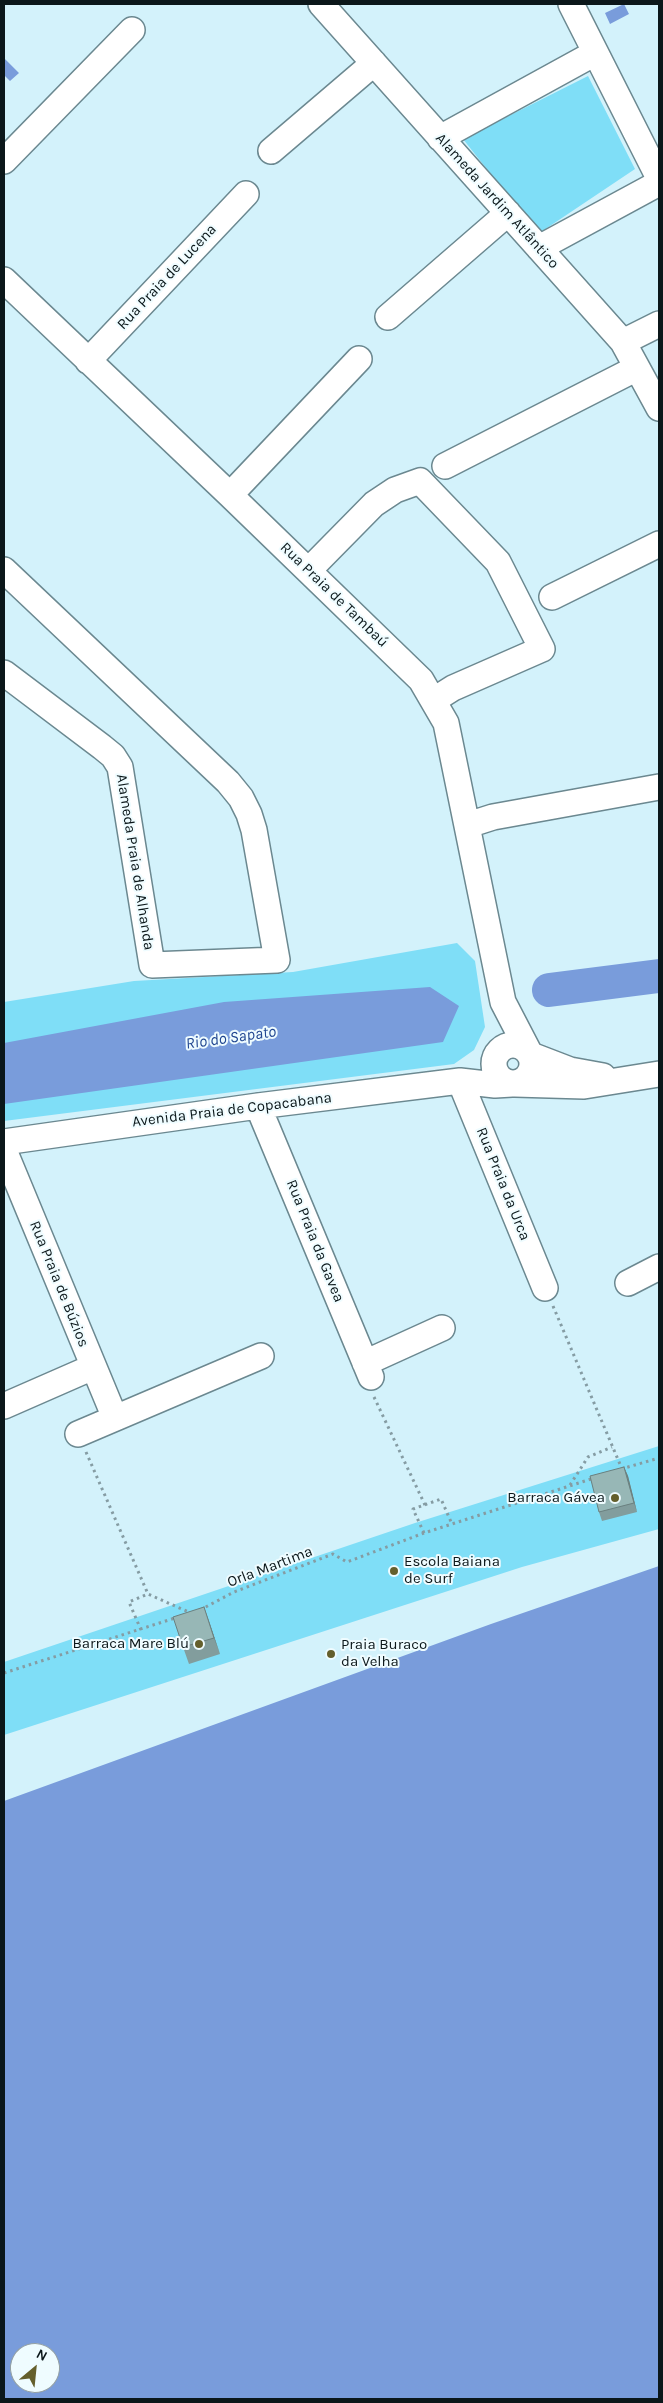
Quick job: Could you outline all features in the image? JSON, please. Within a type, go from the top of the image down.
[{"type":"street","name":"Alameda Jardim Atlântico","points":[[321,4],[623,342],[659,408]]},
{"type":"street","points":[[571,4],[659,178]]},
{"type":"street","points":[[4,161],[132,30]]},
{"type":"street","points":[[440,138],[596,53]]},
{"type":"street","points":[[271,150],[374,63]]},
{"type":"street","points":[[539,248],[659,183]]},
{"type":"street","name":"Rua Praia de Lucena","points":[[88,361],[246,194]]},
{"type":"street","points":[[388,317],[508,213]]},
{"type":"street","name":"Rua Praia de Tambaú","points":[[4,280],[309,570],[421,680],[446,723],[503,1002],[530,1054]]},
{"type":"street","points":[[623,342],[659,324]]},
{"type":"street","points":[[230,495],[359,359]]},
{"type":"street","points":[[445,466],[637,368]]},
{"type":"street","points":[[309,570],[374,504],[395,490],[420,481],[498,562],[542,649],[453,688],[434,700]]},
{"type":"street","points":[[552,597],[659,544]]},
{"type":"street","name":"Alameda Praia de Alhanda","points":[[4,570],[228,782],[241,798],[254,830],[278,960],[152,965],[120,767],[113,756],[102,747],[4,673]]},
{"type":"street","points":[[468,825],[493,818],[659,786]]},
{"type":"street","name":"Rua Praia de Tambaú","points":[[497,1054],[503,1002]]},
{"type":"street","points":[[516,1045],[530,1054],[533,1061],[531,1074],[522,1082],[513,1084],[500,1079],[496,1073],[494,1060],[497,1054],[506,1046],[516,1045]]},
{"type":"street","name":"Avenida Praia de Copacabana","points":[[460,1081],[476,1072],[497,1054]]},
{"type":"street","name":"Avenida Praia de Copacabana","points":[[530,1054],[570,1070],[623,1078]]},
{"type":"street","name":"Avenida Praia de Copacabana","points":[[4,1142],[258,1106],[460,1081],[495,1085],[513,1084],[566,1087],[584,1086],[623,1078],[659,1074]]},
{"type":"street","name":"Rua Praia da Urca","points":[[460,1081],[546,1288]]},
{"type":"street","name":"Rua Praia da Gavea","points":[[258,1106],[368,1370]]},
{"type":"street","name":"Rua Praia de Búzios","points":[[4,1150],[115,1418]]},
{"type":"street","points":[[628,1283],[659,1267]]},
{"type":"street","points":[[368,1370],[442,1328]]},
{"type":"street","points":[[78,1434],[261,1356]]},
{"type":"street","points":[[4,1406],[93,1367]]},
{"type":"path","points":[[546,1288],[622,1469]]},
{"type":"path","points":[[368,1370],[373,1394],[424,1505]]},
{"type":"path","points":[[78,1434],[148,1594],[191,1613]]},
{"type":"path","points":[[570,1485],[588,1457],[612,1447]]},
{"type":"path","points":[[613,1472],[659,1458]]},
{"type":"path","name":"Orla Martima","points":[[4,1673],[209,1607],[234,1592],[333,1554],[347,1562],[452,1524],[596,1477]]},
{"type":"path","points":[[424,1534],[413,1509],[441,1499],[452,1524]]},
{"type":"path","points":[[141,1630],[129,1602],[148,1594]]},
{"type":"shaded area","points":[[588,76],[635,169],[538,234],[463,139]]},
{"type":"shaded area","points":[[457,943],[475,961],[485,1027],[474,1050],[454,1064],[4,1121],[4,1002],[134,981],[293,972]]},
{"type":"shaded area","points":[[659,1446],[659,1529],[522,1567],[4,1735],[4,1662],[415,1523]]},
{"type":"water","points":[[624,4],[629,14],[610,24],[605,13]]},
{"type":"water","points":[[4,58],[19,73],[10,81],[4,75]]},
{"type":"water","points":[[430,987],[459,1006],[443,1042],[4,1104],[4,1043],[224,1002]]},
{"type":"water","points":[[659,1566],[659,2399],[4,2399],[4,1801],[491,1624]]},
{"type":"building","name":"Barraca Gávea","points":[[624,1467],[634,1503],[599,1512],[590,1476]]},
{"type":"building","points":[[204,1607],[214,1638],[183,1647],[173,1617]]},
{"type":"waterway","name":"Rio do Sapato","points":[[549,990],[659,976]]},
{"type":"place","name":"Barraca Gávea","points":[[615,1498]]},
{"type":"place","name":"Escola Baiana de Surf","points":[[394,1571]]},
{"type":"place","name":"Barraca Mare Blú","points":[[199,1644]]},
{"type":"place","name":"Praia Buraco da Velha","points":[[331,1654]]}]
